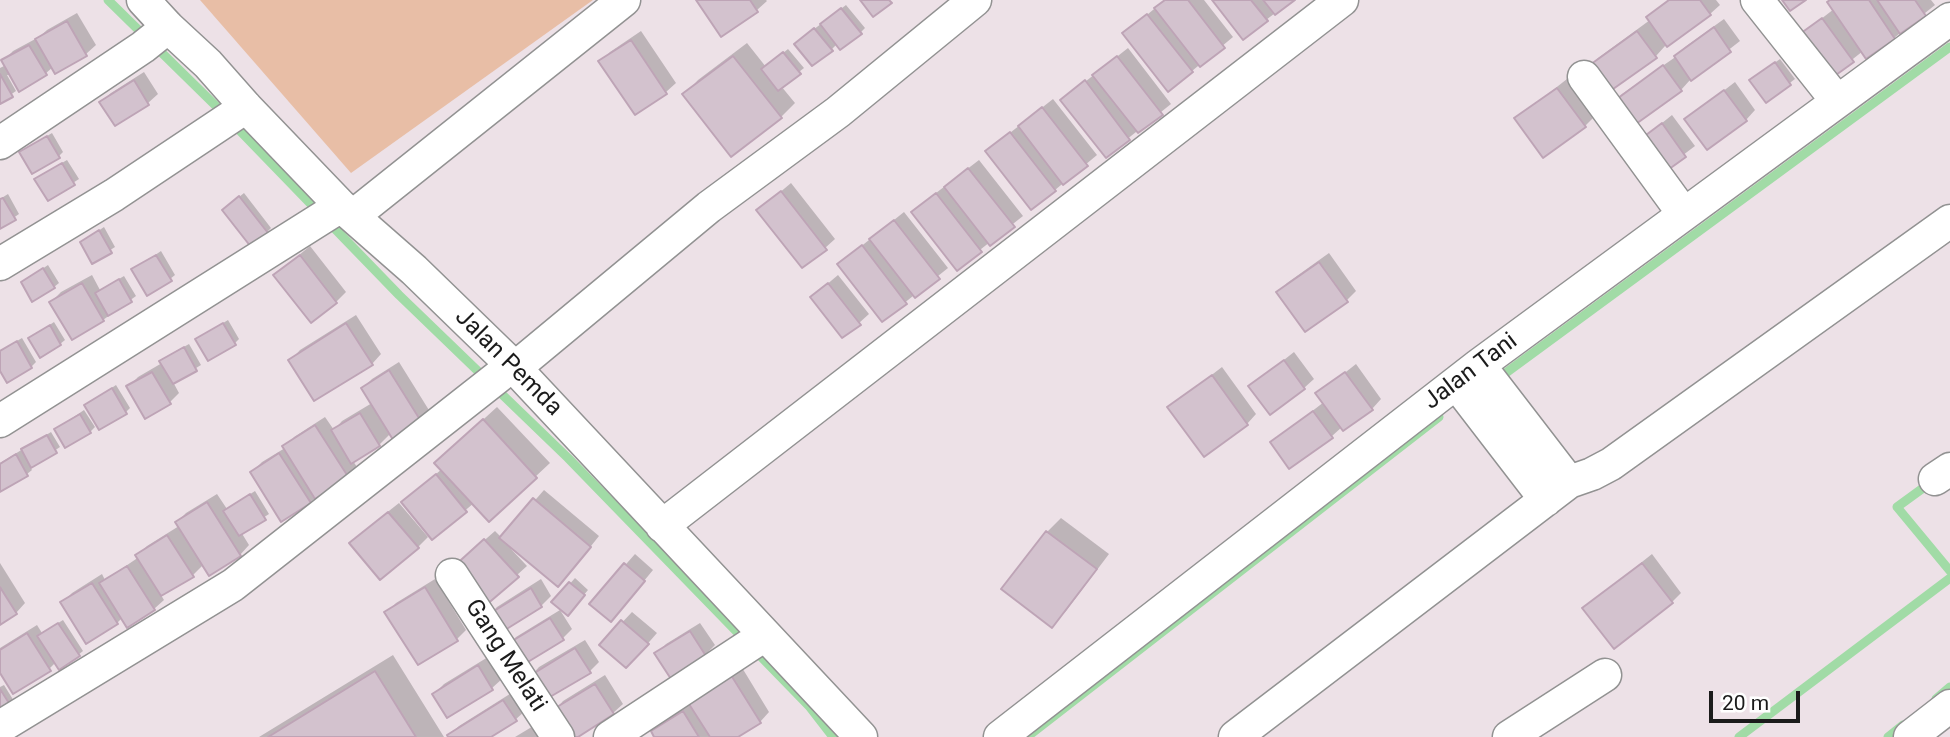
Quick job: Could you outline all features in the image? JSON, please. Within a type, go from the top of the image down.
[{"type":"street","name":"Jalan Pemda","points":[[143,0],[157,36],[208,64],[234,116],[336,214],[414,270],[502,374],[662,526],[862,737]]},
{"type":"street","points":[[0,421],[336,214],[624,0]]},
{"type":"street","points":[[0,727],[233,585],[709,207],[838,112],[975,0]]},
{"type":"street","points":[[662,526],[1342,0]]},
{"type":"street","points":[[1757,0],[1837,101]]},
{"type":"street","name":"Jalan Tani","points":[[1000,737],[1467,374],[1950,19]]},
{"type":"street","points":[[0,143],[157,36]]},
{"type":"street","points":[[1584,78],[1683,213]]},
{"type":"street","points":[[0,264],[114,195],[234,116]]},
{"type":"street","points":[[1235,737],[1558,491],[1611,464],[1950,221]]},
{"type":"street","points":[[1467,374],[1558,491]]},
{"type":"street","name":"Gang Melati","points":[[452,575],[558,737]]},
{"type":"street","points":[[610,737],[765,635]]},
{"type":"street","points":[[1509,737],[1605,675]]},
{"type":"street","points":[[1910,737],[1950,706]]},
{"type":"shaded area","points":[[200,0],[593,0],[351,173]]},
{"type":"building","points":[[696,0],[750,0],[758,12],[721,37]]},
{"type":"building","points":[[860,0],[889,0],[892,3],[873,17]]},
{"type":"building","points":[[1165,0],[1188,0],[1225,48],[1200,67],[1154,8]]},
{"type":"building","points":[[1212,0],[1251,0],[1268,21],[1243,40]]},
{"type":"building","points":[[1263,0],[1295,0],[1275,15]]},
{"type":"building","points":[[1669,0],[1700,0],[1711,15],[1667,47],[1646,17]]},
{"type":"building","points":[[1782,0],[1806,0],[1790,11]]},
{"type":"building","points":[[1869,0],[1895,39],[1866,59],[1827,2]]},
{"type":"building","points":[[1877,0],[1915,0],[1926,16],[1900,34]]},
{"type":"building","points":[[841,8],[862,34],[840,50],[820,24]]},
{"type":"building","points":[[1147,14],[1193,72],[1168,92],[1122,33]]},
{"type":"building","points":[[1822,18],[1854,62],[1829,80],[1797,36]]},
{"type":"building","points":[[67,21],[87,56],[55,74],[35,39]]},
{"type":"building","points":[[1714,27],[1731,52],[1691,81],[1674,56]]},
{"type":"building","points":[[814,28],[833,51],[812,66],[794,44]]},
{"type":"building","points":[[1637,31],[1657,58],[1606,94],[1587,67]]},
{"type":"building","points":[[631,40],[667,94],[635,115],[598,61]]},
{"type":"building","points":[[29,45],[47,75],[19,92],[1,60]]},
{"type":"building","points":[[783,52],[801,74],[778,91],[761,69]]},
{"type":"building","points":[[733,56],[782,118],[731,157],[682,94]]},
{"type":"building","points":[[1117,56],[1163,115],[1138,133],[1092,75]]},
{"type":"building","points":[[1775,62],[1791,85],[1766,103],[1749,80]]},
{"type":"building","points":[[1663,65],[1682,91],[1629,129],[1610,104]]},
{"type":"building","points":[[0,74],[13,97],[0,104]]},
{"type":"building","points":[[134,80],[149,105],[115,126],[99,102]]},
{"type":"building","points":[[1085,80],[1130,140],[1106,158],[1060,100]]},
{"type":"building","points":[[1557,88],[1586,127],[1543,158],[1514,118]]},
{"type":"building","points":[[1724,90],[1747,121],[1707,150],[1684,119]]},
{"type":"building","points":[[1042,107],[1088,166],[1063,185],[1018,126]]},
{"type":"building","points":[[1662,123],[1686,157],[1658,177],[1634,144]]},
{"type":"building","points":[[1010,132],[1056,191],[1031,210],[985,151]]},
{"type":"building","points":[[47,136],[60,158],[32,174],[19,152]]},
{"type":"building","points":[[62,163],[75,185],[48,201],[34,179]]},
{"type":"building","points":[[968,168],[1015,227],[990,246],[944,187]]},
{"type":"building","points":[[781,191],[827,250],[802,268],[756,210]]},
{"type":"building","points":[[936,193],[982,252],[957,271],[911,212]]},
{"type":"building","points":[[239,196],[268,233],[251,247],[222,210]]},
{"type":"building","points":[[3,198],[16,220],[0,229],[0,199]]},
{"type":"building","points":[[894,220],[940,279],[915,298],[869,239]]},
{"type":"building","points":[[99,230],[112,253],[92,264],[80,242]]},
{"type":"building","points":[[862,245],[907,304],[882,322],[837,264]]},
{"type":"building","points":[[156,255],[172,281],[147,296],[131,269]]},
{"type":"building","points":[[300,255],[337,303],[311,323],[273,275]]},
{"type":"building","points":[[1319,262],[1348,302],[1305,332],[1276,292]]},
{"type":"building","points":[[43,268],[55,288],[32,302],[21,282]]},
{"type":"building","points":[[119,279],[132,302],[108,316],[95,293]]},
{"type":"building","points":[[82,283],[104,321],[72,340],[49,302]]},
{"type":"building","points":[[828,283],[861,325],[842,338],[810,297]]},
{"type":"building","points":[[223,323],[236,345],[208,361],[195,339]]},
{"type":"building","points":[[346,323],[373,365],[314,401],[288,360]]},
{"type":"building","points":[[50,325],[61,345],[40,358],[28,338]]},
{"type":"building","points":[[17,341],[32,368],[7,383],[0,371],[0,351]]},
{"type":"building","points":[[184,347],[197,371],[173,384],[159,361]]},
{"type":"building","points":[[1284,360],[1305,389],[1270,415],[1248,386]]},
{"type":"building","points":[[389,370],[424,426],[395,443],[361,388]]},
{"type":"building","points":[[152,372],[171,404],[145,419],[126,386]]},
{"type":"building","points":[[1345,372],[1373,410],[1343,431],[1315,393]]},
{"type":"building","points":[[1212,375],[1248,425],[1204,457],[1167,407]]},
{"type":"building","points":[[112,388],[127,414],[99,430],[84,405]]},
{"type":"building","points":[[1313,411],[1333,438],[1289,469],[1270,442]]},
{"type":"building","points":[[360,413],[380,446],[351,464],[331,430]]},
{"type":"building","points":[[80,414],[91,433],[65,448],[54,429]]},
{"type":"building","points":[[483,419],[537,478],[489,522],[434,463]]},
{"type":"building","points":[[315,425],[349,478],[315,499],[282,446]]},
{"type":"building","points":[[47,435],[57,453],[31,468],[21,449]]},
{"type":"building","points":[[279,453],[311,503],[281,522],[250,472]]},
{"type":"building","points":[[16,454],[28,476],[0,492],[0,464]]},
{"type":"building","points":[[436,474],[467,512],[432,540],[401,502]]},
{"type":"building","points":[[250,494],[266,520],[239,536],[223,511]]},
{"type":"building","points":[[533,498],[591,547],[558,587],[499,538]]},
{"type":"building","points":[[207,502],[241,556],[209,576],[175,522]]},
{"type":"building","points":[[388,512],[419,548],[380,580],[349,543]]},
{"type":"building","points":[[1046,531],[1097,569],[1052,628],[1001,589]]},
{"type":"building","points":[[167,535],[194,577],[161,596],[135,555]]},
{"type":"building","points":[[484,539],[519,577],[485,606],[451,569]]},
{"type":"building","points":[[624,563],[645,581],[611,622],[589,604]]},
{"type":"building","points":[[1642,563],[1673,603],[1614,649],[1582,608]]},
{"type":"building","points":[[127,566],[155,610],[127,628],[99,583]]},
{"type":"building","points":[[569,582],[585,595],[568,616],[551,602]]},
{"type":"building","points":[[92,583],[118,624],[86,644],[60,602]]},
{"type":"building","points":[[0,587],[17,614],[0,625]]},
{"type":"building","points":[[425,587],[458,641],[418,665],[384,612]]},
{"type":"building","points":[[531,588],[542,607],[497,635],[486,616]]},
{"type":"building","points":[[550,618],[564,640],[518,668],[504,646]]},
{"type":"building","points":[[621,620],[649,644],[626,668],[599,645]]},
{"type":"building","points":[[58,623],[80,656],[59,670],[37,636]]},
{"type":"building","points":[[690,631],[706,656],[671,679],[654,653]]},
{"type":"building","points":[[27,633],[51,671],[13,694],[0,673],[0,650]]},
{"type":"building","points":[[575,648],[591,673],[543,701],[528,677]]},
{"type":"building","points":[[478,665],[493,690],[447,718],[432,694]]},
{"type":"building","points":[[375,671],[416,737],[268,737]]},
{"type":"building","points":[[731,675],[761,723],[738,737],[710,737],[687,701]]},
{"type":"building","points":[[595,684],[614,714],[578,737],[568,737],[552,710]]},
{"type":"building","points":[[0,689],[14,711],[0,720]]},
{"type":"building","points":[[503,700],[517,721],[491,737],[448,737],[447,735]]},
{"type":"building","points":[[683,711],[699,737],[654,737],[651,731]]},
{"type":"waterway","points":[[108,0],[217,107],[399,295],[568,458],[809,706],[833,737]]},
{"type":"waterway","points":[[1503,375],[1950,47]]},
{"type":"waterway","points":[[1027,737],[1439,417]]},
{"type":"waterway","points":[[1930,483],[1897,507],[1950,571]]},
{"type":"waterway","points":[[1739,737],[1950,578]]},
{"type":"waterway","points":[[1936,699],[1950,687]]},
{"type":"waterway","points":[[1888,737],[1903,725]]}]
